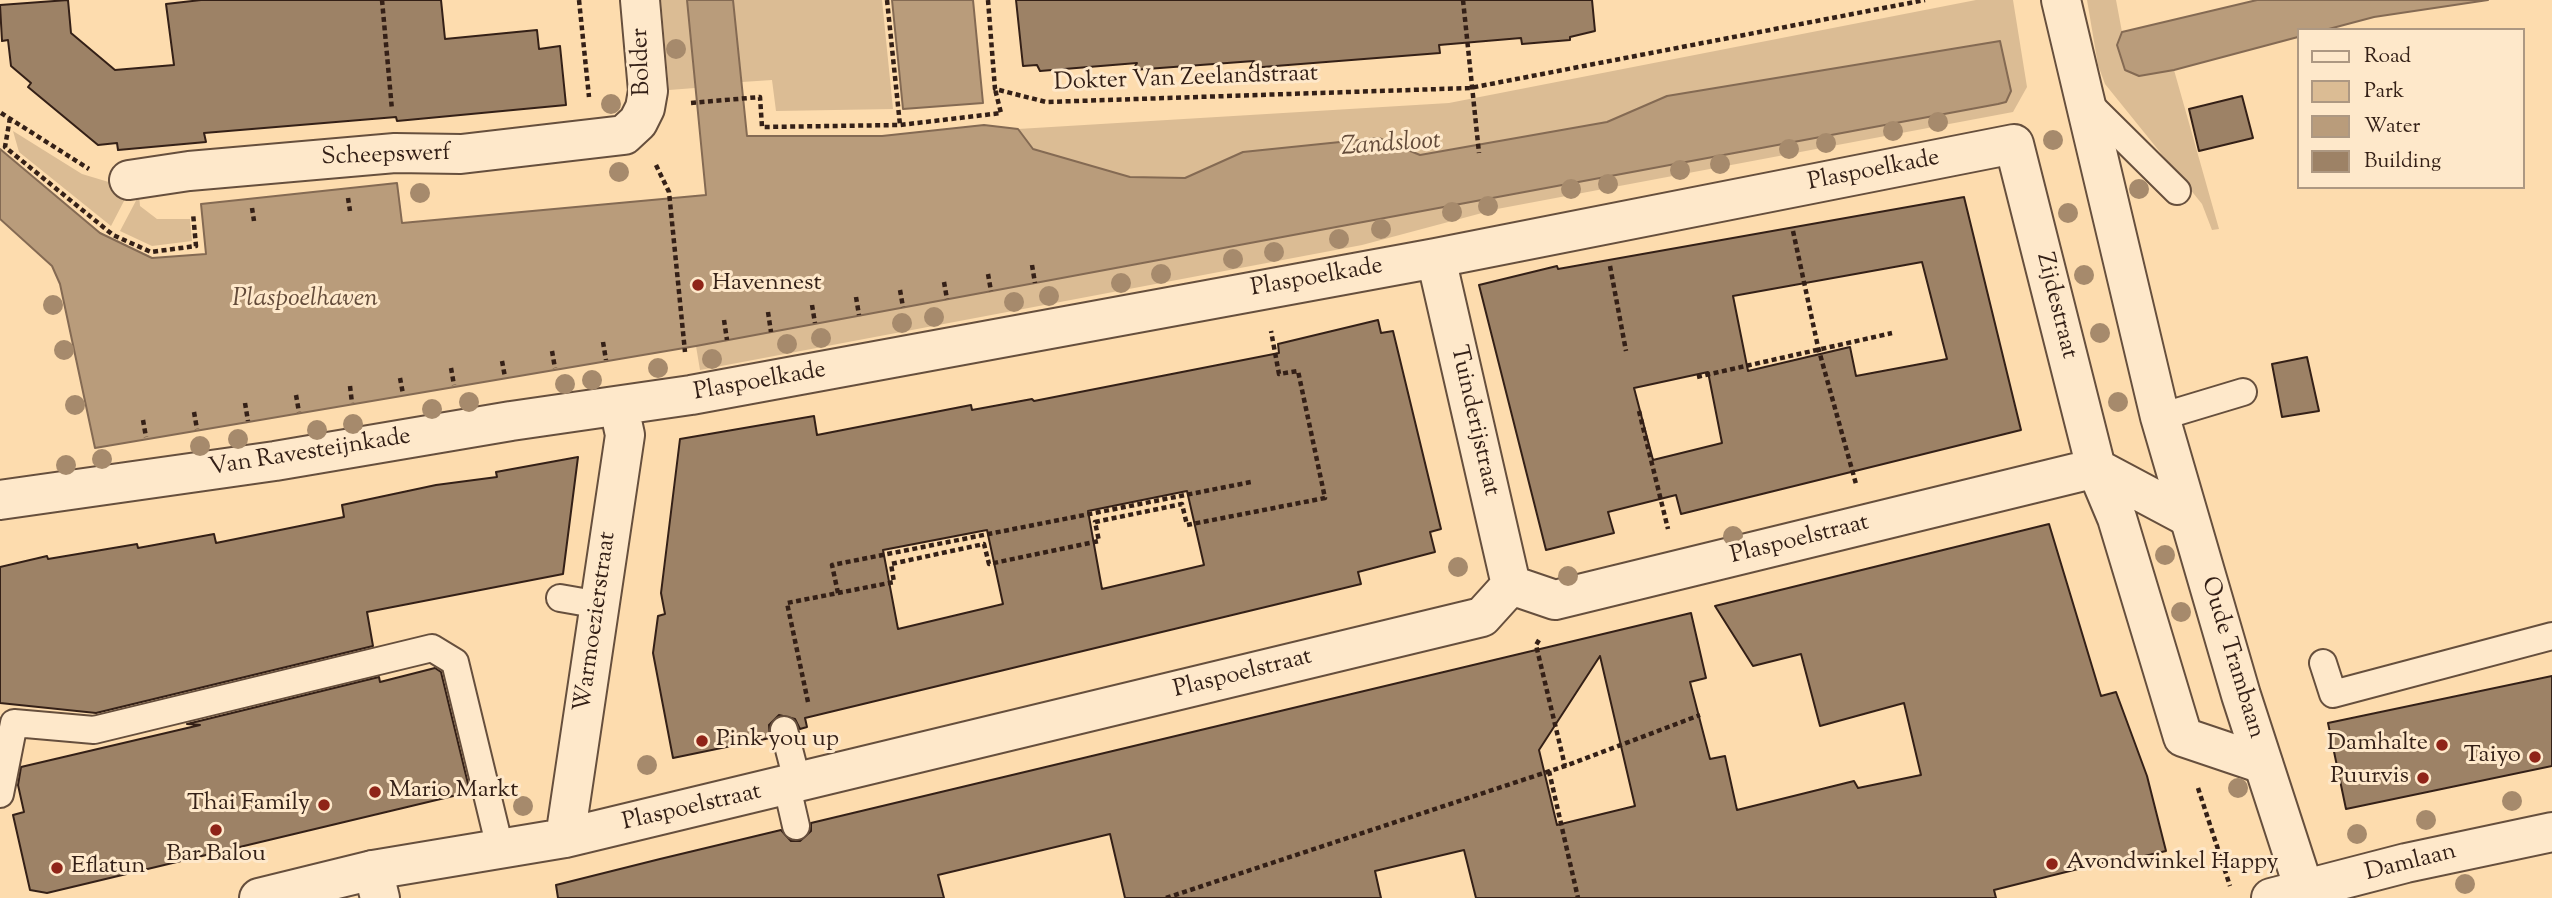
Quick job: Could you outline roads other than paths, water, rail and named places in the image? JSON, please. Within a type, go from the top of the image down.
[{"type":"street","name":"Bolder","points":[[638,122],[645,108],[648,91],[640,0]]},
{"type":"street","name":"Oude Trambaan","points":[[2061,0],[2160,417],[2263,764],[2294,895]]},
{"type":"street","name":"Scheepswerf","points":[[129,180],[189,171],[395,153],[422,151],[461,154],[593,140],[624,135],[638,122]]},
{"type":"street","name":"Plaspoelkade","points":[[619,407],[1436,258],[2014,144]]},
{"type":"street","name":"Zijdestraat","points":[[2014,144],[2096,468],[2117,518],[2183,737],[2263,764]]},
{"type":"street","name":"Tuinderijstraat","points":[[1436,258],[1511,585]]},
{"type":"street","name":"Van Ravesteijnkade","points":[[0,500],[619,407]]},
{"type":"street","name":"Warmoezierstraat","points":[[565,838],[625,435],[619,407]]},
{"type":"street","points":[[2096,468],[2188,517]]},
{"type":"street","name":"Plaspoelstraat","points":[[259,898],[377,884],[500,848],[565,838],[792,785],[1482,617],[1511,585],[1555,600],[2096,468]]},
{"type":"street","name":"Damlaan","points":[[2294,895],[2406,863],[2552,832]]},
{"type":"lane","points":[[2085,100],[2177,191]]},
{"type":"lane","points":[[2160,417],[2243,392]]},
{"type":"lane","points":[[560,598],[600,605]]},
{"type":"lane","points":[[2323,663],[2333,694],[2552,636]]},
{"type":"lane","points":[[0,794],[14,723],[94,730],[432,648],[454,662],[500,848]]},
{"type":"lane","points":[[784,730],[796,826]]},
{"type":"water","name":"Plaspoelhaven","points":[[687,0],[733,0],[747,136],[882,136],[984,125],[1018,129],[1033,149],[1130,177],[1185,178],[1243,152],[1379,138],[1420,155],[1607,122],[1667,96],[2000,41],[2011,91],[2006,102],[1998,104],[696,346],[95,448],[60,284],[52,266],[0,219],[0,149],[100,233],[152,258],[206,254],[201,204],[397,183],[402,223],[706,195]]},
{"type":"water","points":[[892,0],[973,0],[983,103],[903,109]]},
{"type":"water","points":[[2257,0],[2488,0],[2374,17],[2333,28],[2296,28],[2296,38],[2174,70],[2139,76],[2125,70],[2117,45],[2122,32]]},
{"type":"place","name":"Havennest","points":[[698,285]]},
{"type":"place","name":"Pink you up","points":[[702,741]]},
{"type":"place","name":"Damhalte","points":[[2442,745]]},
{"type":"place","name":"Taiyo","points":[[2535,757]]},
{"type":"place","name":"Puurvis","points":[[2423,778]]},
{"type":"place","name":"Mario Markt","points":[[375,792]]},
{"type":"place","name":"Thai Family","points":[[324,805]]},
{"type":"place","name":"Bar Balou","points":[[216,830]]},
{"type":"place","name":"Avondwinkel Happy","points":[[2052,864]]},
{"type":"place","name":"Eflatun","points":[[57,868]]},
{"type":"water label","name":"Zandsloot","points":[[1391,146]]}]
